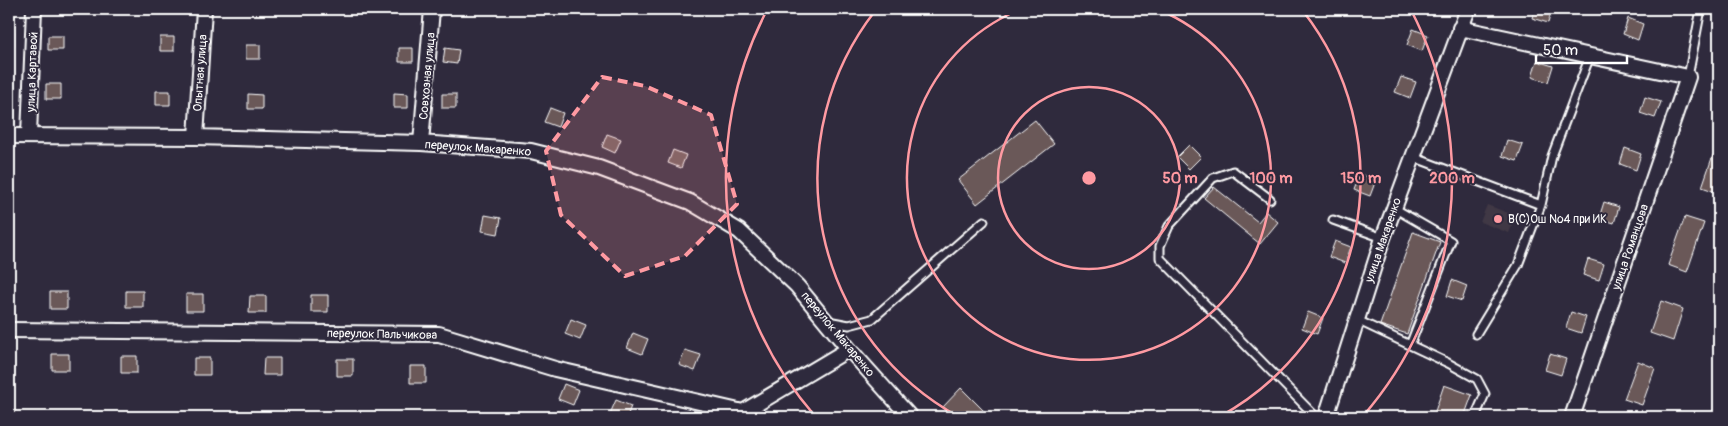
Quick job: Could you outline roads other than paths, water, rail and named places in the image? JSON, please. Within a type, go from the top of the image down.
[{"type":"street","name":"улица Картавой","points":[[30,135],[34,9]]},
{"type":"street","name":"Опытная улица","points":[[196,137],[204,9]]},
{"type":"street","name":"Совхозная улица","points":[[422,143],[432,9]]},
{"type":"street","name":"улица Макаренко","points":[[1326,417],[1383,238],[1468,9]]},
{"type":"street","points":[[1460,28],[1688,77]]},
{"type":"street","name":"улица Романцова","points":[[1572,417],[1688,77]]},
{"type":"street","name":"переулок Макаренко","points":[[9,136],[196,137],[422,143],[531,151],[599,168],[690,202],[739,231],[797,286],[849,349],[910,417]]},
{"type":"street","name":"переулок Пальчикова","points":[[9,330],[439,334],[555,369],[743,412],[849,349]]},
{"type":"lane","points":[[1688,77],[1701,9]]},
{"type":"lane","points":[[1476,334],[1518,265],[1541,205],[1552,156],[1590,56]]},
{"type":"lane","points":[[1413,157],[1541,205]]},
{"type":"lane","points":[[1270,199],[1233,171],[1213,178],[1169,226],[1160,246],[1160,258],[1316,417]]},
{"type":"lane","points":[[1394,208],[1451,241],[1410,345]]},
{"type":"lane","points":[[1333,220],[1383,238]]},
{"type":"lane","points":[[826,321],[849,325],[872,319],[984,221]]},
{"type":"lane","points":[[1357,320],[1448,363],[1477,379],[1485,394],[1476,417]]},
{"type":"place","name":"В(С)Ош №4 при ИК","points":[[1498,219]]}]
